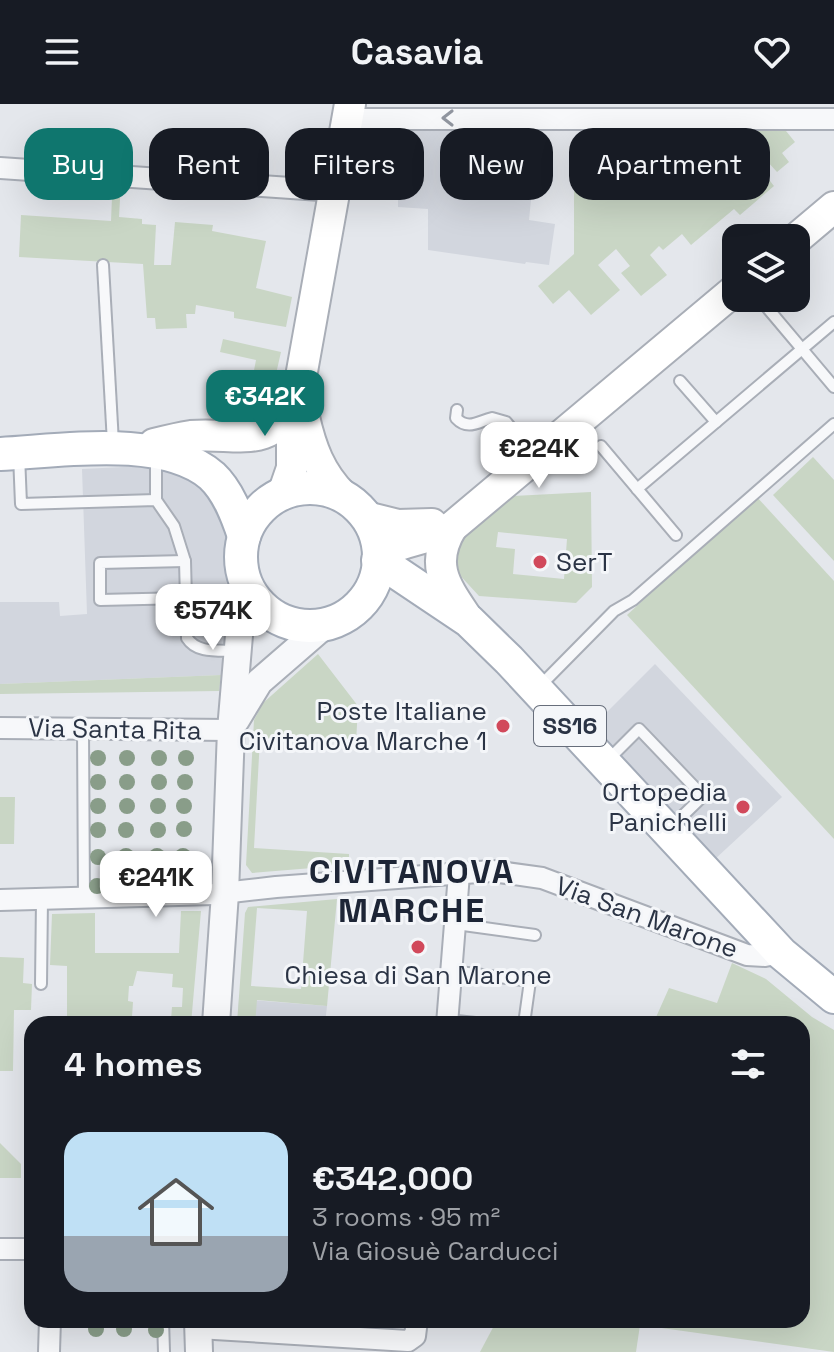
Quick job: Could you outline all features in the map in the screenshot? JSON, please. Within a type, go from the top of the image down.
[{"type":"main road","points":[[280,495],[292,468],[292,433],[333,200]]},
{"type":"main road","points":[[810,227],[834,207]]},
{"type":"main road","points":[[378,557],[393,546],[433,536],[452,527],[722,301]]},
{"type":"main road","points":[[138,448],[192,436],[264,435],[284,422],[299,398]]},
{"type":"main road","points":[[299,398],[319,464],[327,479],[355,507],[377,541],[376,576],[364,600]]},
{"type":"main road","points":[[138,448],[187,461],[215,479],[231,503],[244,536]]},
{"type":"main road","points":[[10,453],[138,448],[193,454],[253,486],[280,495]]},
{"type":"main road","points":[[326,624],[300,625],[274,615],[254,596],[241,562],[244,536],[258,512],[280,495],[316,488],[398,525],[431,524],[463,511],[497,489]]},
{"type":"main road","points":[[452,527],[443,545],[440,566],[450,594],[469,621]]},
{"type":"main road","name":"SS16","points":[[378,557],[469,621],[781,953],[834,997]]},
{"type":"main road","name":"SS16","points":[[326,624],[345,616],[377,593],[390,591],[432,597]]},
{"type":"street","points":[[349,112],[834,119]]},
{"type":"street","points":[[0,168],[285,188]]},
{"type":"street","points":[[217,1016],[231,730],[244,576]]},
{"type":"street","points":[[231,730],[259,682],[326,624]]},
{"type":"street","name":"Via Santa Rita","points":[[0,728],[231,730]]},
{"type":"street","name":"Via San Marone","points":[[0,900],[225,893],[492,871],[542,878],[747,955],[781,953]]},
{"type":"street","points":[[448,1016],[459,874]]},
{"type":"street","points":[[0,1249],[24,1249]]},
{"type":"street","points":[[49,1352],[50,1328]]},
{"type":"street","points":[[198,1333],[408,1341],[415,1336],[416,1328]]},
{"type":"lane","points":[[103,265],[138,448],[156,500],[174,526],[185,561],[187,638],[190,643],[205,650],[239,651]]},
{"type":"lane","points":[[771,312],[834,387]]},
{"type":"lane","points":[[637,489],[834,322]]},
{"type":"lane","points":[[680,381],[716,422]]},
{"type":"lane","points":[[457,410],[456,418],[465,425],[492,418],[506,422],[536,457]]},
{"type":"lane","points":[[537,690],[614,611],[633,600],[834,424]]},
{"type":"lane","points":[[601,446],[676,535]]},
{"type":"lane","points":[[10,453],[21,504],[156,500]]},
{"type":"lane","points":[[185,561],[100,563],[100,600],[186,598]]},
{"type":"lane","points":[[83,729],[84,899]]},
{"type":"lane","points":[[605,763],[639,729],[703,796],[668,831]]},
{"type":"lane","points":[[41,984],[42,899]]},
{"type":"lane","points":[[456,924],[535,935]]},
{"type":"lane","points":[[452,971],[530,981],[525,1016]]},
{"type":"lane","points":[[163,1328],[164,1352]]},
{"type":"shaded area","points":[[424,130],[440,130],[440,200],[531,200],[529,220],[555,224],[549,265],[428,250],[428,209],[398,207],[398,200],[424,200]]},
{"type":"shaded area","points":[[164,465],[199,480],[226,521],[227,610],[221,675],[0,684],[0,602],[59,602],[60,616],[87,614],[82,469]]},
{"type":"shaded area","points":[[655,664],[782,797],[714,860],[591,728]]},
{"type":"shaded area","points":[[239,999],[327,1006],[326,1016],[238,1016]]},
{"type":"green space","points":[[770,131],[786,131],[795,142],[782,153],[789,162],[777,172],[770,164]]},
{"type":"green space","points":[[112,200],[120,200],[119,217],[142,219],[142,224],[156,225],[154,265],[171,265],[175,222],[213,225],[212,231],[266,241],[256,288],[292,297],[286,327],[234,318],[234,312],[196,305],[195,314],[186,314],[187,328],[156,329],[155,318],[147,318],[143,264],[19,257],[21,215],[111,221]]},
{"type":"green space","points":[[574,200],[758,200],[740,215],[734,209],[691,245],[682,234],[663,250],[659,246],[650,255],[667,275],[641,296],[621,273],[630,266],[616,249],[598,265],[620,290],[591,315],[569,290],[553,304],[538,286],[574,254]]},
{"type":"green space","points":[[223,339],[281,352],[271,396],[259,408],[208,412],[213,389],[249,396],[256,360],[220,352]]},
{"type":"green space","points":[[813,457],[834,480],[834,561],[773,495]]},
{"type":"green space","points":[[591,492],[592,587],[576,603],[479,596],[456,571],[458,543],[513,496]],"holes":[[[498,532],[567,539],[564,579],[513,574],[515,549],[496,547]]]},
{"type":"green space","points":[[756,496],[834,581],[834,839],[627,615]]},
{"type":"green space","points":[[318,654],[358,706],[356,743],[260,738],[254,848],[349,854],[349,865],[252,873],[246,865],[254,720],[263,703]]},
{"type":"green space","points":[[221,675],[219,691],[0,694],[0,684]]},
{"type":"green space","points":[[0,797],[15,797],[14,844],[0,844]]},
{"type":"green space","points":[[337,899],[327,1006],[257,1000],[256,1016],[238,1016],[245,913],[248,907]],"holes":[[[257,908],[307,911],[301,989],[251,986]]]},
{"type":"green space","points":[[181,911],[201,911],[192,1016],[171,1016],[172,1007],[182,1007],[183,988],[172,987],[173,974],[137,971],[133,986],[129,986],[128,1001],[133,1002],[132,1016],[67,1016],[67,966],[50,965],[52,914],[95,913],[95,953],[179,953]]},
{"type":"green space","points":[[0,957],[24,958],[23,983],[32,984],[31,1010],[14,1010],[13,1071],[0,1071]]},
{"type":"green space","points":[[732,963],[766,979],[812,1017],[834,1030],[834,1352],[662,1328],[810,1328],[810,1016],[657,1016],[669,988],[717,1003]]},
{"type":"green space","points":[[0,1143],[21,1164],[21,1178],[0,1178]]},
{"type":"green space","points":[[493,1328],[640,1328],[636,1352],[480,1352]]},
{"type":"place","name":"SerT","points":[[540,562]]},
{"type":"place","name":"Poste Italiane Civitanova Marche 1","points":[[503,726]]},
{"type":"place","name":"Ortopedia Panichelli","points":[[743,807]]},
{"type":"place","name":"Chiesa di San Marone","points":[[418,947]]},
{"type":"district","name":"CIVITANOVA MARCHE","points":[[412,890]]}]
